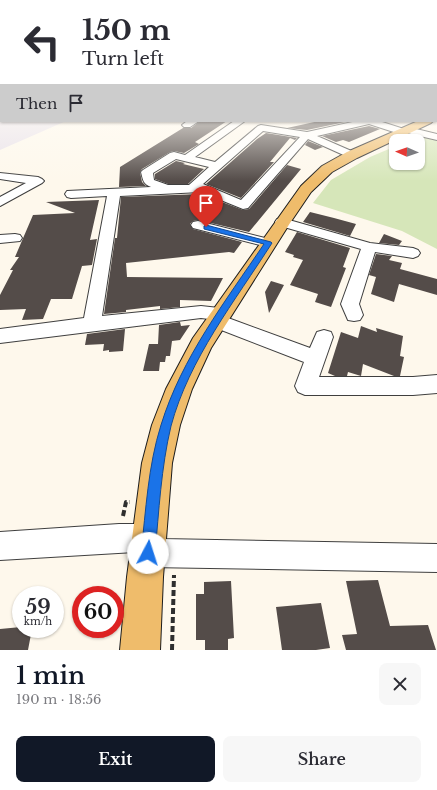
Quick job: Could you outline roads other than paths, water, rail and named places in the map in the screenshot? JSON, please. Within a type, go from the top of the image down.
[{"type":"main road","points":[[140,650],[157,548],[157,463],[166,425],[179,389],[201,344],[220,318],[282,222],[311,184],[327,169],[352,155],[425,122]]},
{"type":"street","points":[[187,158],[238,122]]},
{"type":"street","points":[[71,194],[203,188],[243,205],[307,135],[365,122]]},
{"type":"street","points":[[373,122],[437,138]]},
{"type":"street","points":[[192,188],[261,128],[307,135],[352,155]]},
{"type":"street","points":[[167,189],[149,182],[147,172],[174,155],[218,166]]},
{"type":"street","points":[[0,176],[38,181],[0,202]]},
{"type":"street","points":[[92,324],[114,193]]},
{"type":"street","points":[[282,222],[369,247],[413,253]]},
{"type":"street","points":[[198,225],[268,243]]},
{"type":"street","points":[[0,239],[15,238]]},
{"type":"street","points":[[354,315],[350,304],[369,247]]},
{"type":"street","points":[[0,336],[201,312],[220,318],[315,358]]},
{"type":"street","points":[[324,337],[305,386],[414,386],[437,384]]},
{"type":"street","points":[[0,546],[120,538],[157,548],[437,558]]}]
